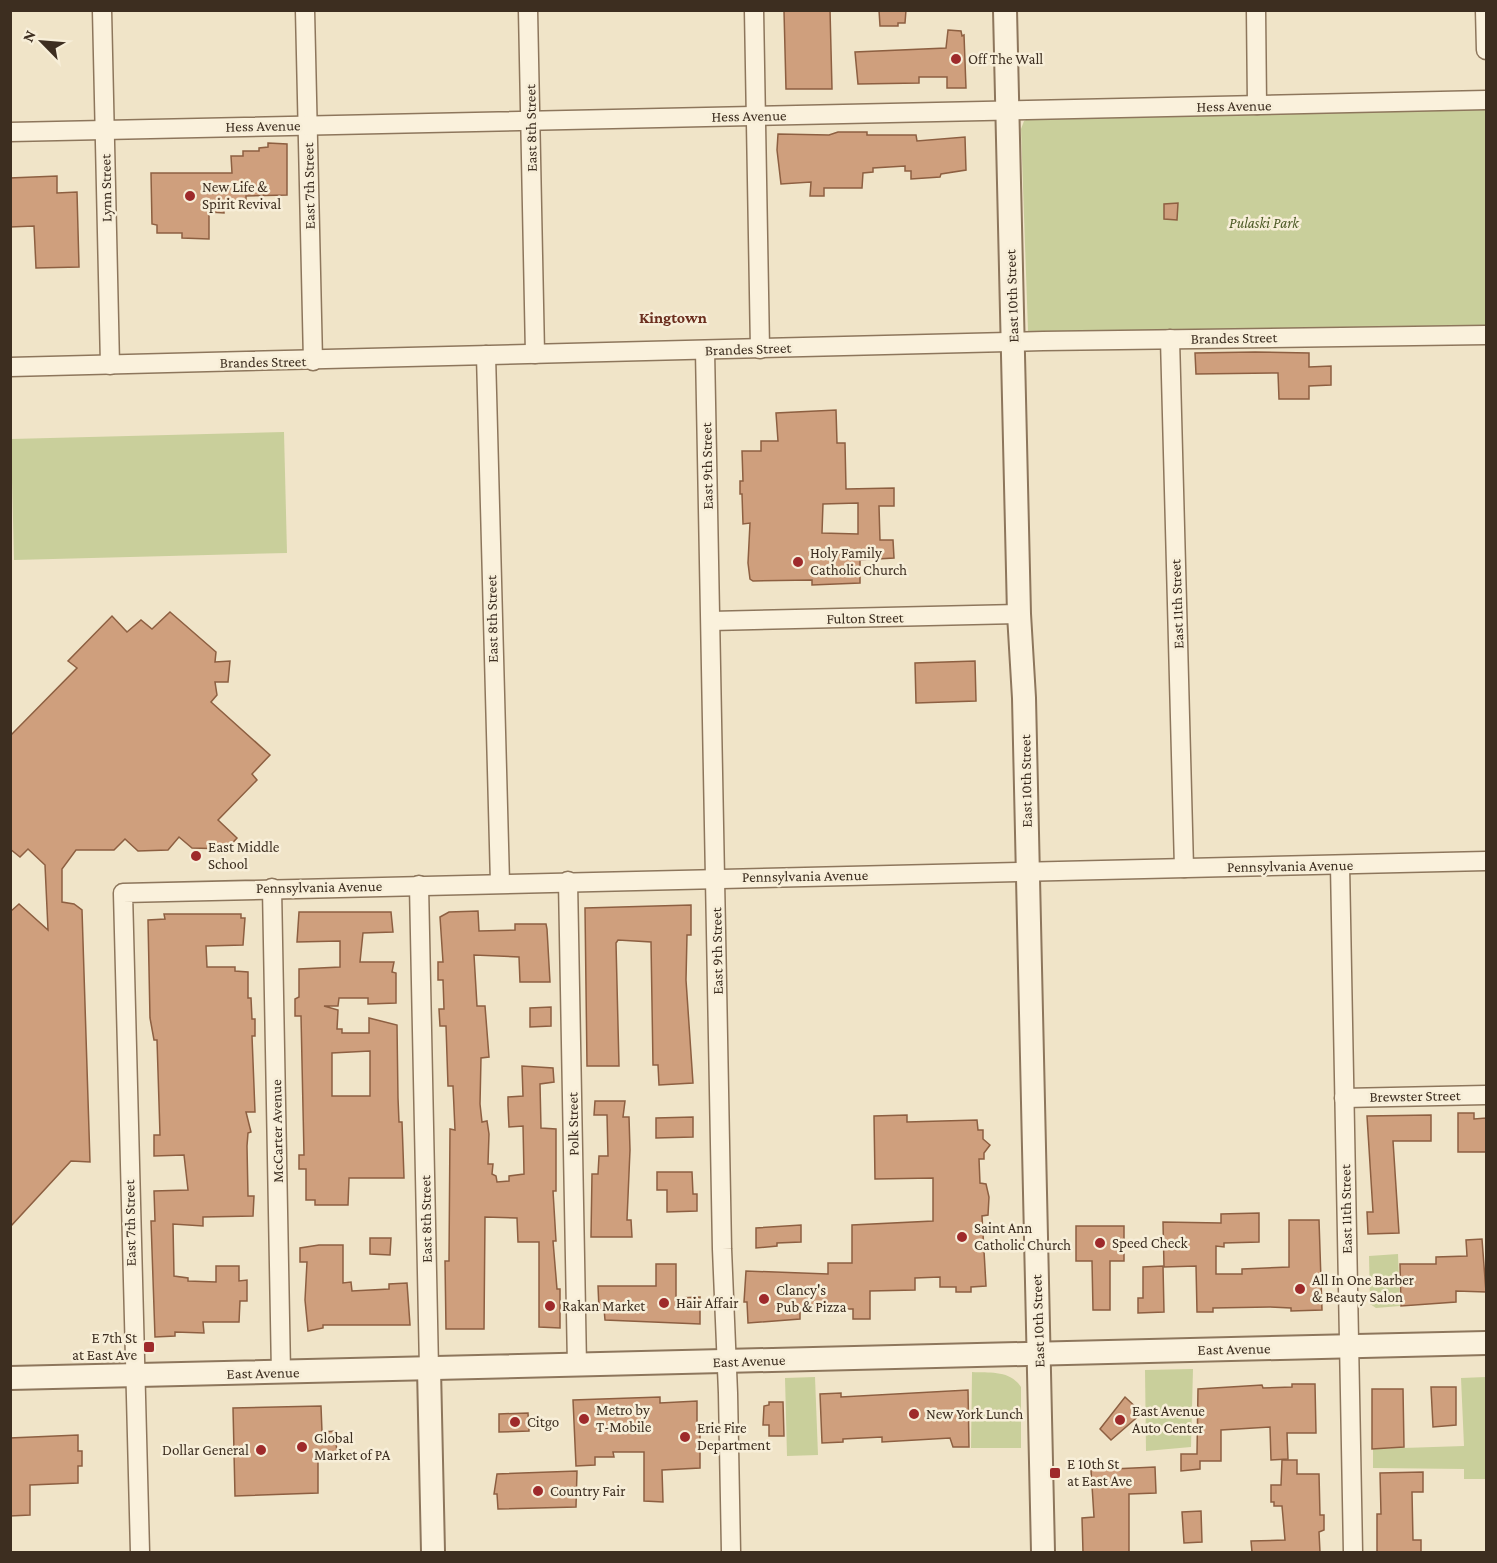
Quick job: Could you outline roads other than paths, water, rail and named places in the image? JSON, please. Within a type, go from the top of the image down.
[{"type":"street","name":"Lynn Street","points":[[102,10],[110,365]]},
{"type":"street","name":"East 7th Street","points":[[305,10],[313,361]]},
{"type":"street","name":"East 8th Street","points":[[528,10],[535,354]]},
{"type":"street","points":[[754,10],[760,349]]},
{"type":"street","name":"East 10th Street","points":[[1005,10],[1019,614],[1024,698],[1043,1552]]},
{"type":"street","points":[[1256,10],[1257,105]]},
{"type":"street","points":[[1485,10],[1486,50]]},
{"type":"street","name":"Hess Avenue","points":[[10,132],[1486,100]]},
{"type":"street","name":"Brandes Street","points":[[10,367],[1014,342],[1486,335]]},
{"type":"street","name":"East 11th Street","points":[[1170,339],[1184,868]]},
{"type":"street","name":"East 9th Street","points":[[705,350],[722,1237],[728,1362],[731,1552]]},
{"type":"street","name":"East 8th Street","points":[[486,355],[500,883]]},
{"type":"street","name":"Fulton Street","points":[[711,621],[1019,614]]},
{"type":"street","name":"Pennsylvania Avenue","points":[[123,893],[1486,861]]},
{"type":"street","name":"East 11th Street","points":[[1340,865],[1347,1347],[1353,1552]]},
{"type":"street","name":"Polk Street","points":[[568,881],[577,1366]]},
{"type":"street","name":"East 8th Street","points":[[419,885],[433,1552]]},
{"type":"street","name":"McCarter Avenue","points":[[272,888],[281,1373]]},
{"type":"street","name":"East 7th Street","points":[[123,893],[133,1376],[140,1552]]},
{"type":"street","name":"Brewster Street","points":[[1344,1098],[1486,1095]]},
{"type":"street","name":"East Avenue","points":[[10,1378],[1486,1343]]},
{"type":"place","name":"Off The Wall","points":[[956,59]]},
{"type":"place","name":"New Life & Spirit Revival","points":[[190,196]]},
{"type":"place","name":"Holy Family Catholic Church","points":[[798,562]]},
{"type":"place","name":"East Middle School","points":[[196,856]]},
{"type":"place","name":"Saint Ann Catholic Church","points":[[962,1237]]},
{"type":"place","name":"Speed Check","points":[[1100,1243]]},
{"type":"place","name":"All In One Barber & Beauty Salon","points":[[1300,1289]]},
{"type":"place","name":"Clancy's Pub & Pizza","points":[[764,1299]]},
{"type":"place","name":"Hair Affair","points":[[664,1303]]},
{"type":"place","name":"Rakan Market","points":[[550,1306]]},
{"type":"place","name":"E 7th St at East Ave","points":[[149,1347]]},
{"type":"place","name":"New York Lunch","points":[[914,1414]]},
{"type":"place","name":"Metro by T-Mobile","points":[[584,1419]]},
{"type":"place","name":"East Avenue Auto Center","points":[[1120,1420]]},
{"type":"place","name":"Citgo","points":[[515,1422]]},
{"type":"place","name":"Erie Fire Department","points":[[685,1437]]},
{"type":"place","name":"Global Market of PA","points":[[302,1447]]},
{"type":"place","name":"Dollar General","points":[[261,1450]]},
{"type":"place","name":"E 10th St at East Ave","points":[[1055,1473]]},
{"type":"place","name":"Country Fair","points":[[538,1491]]},
{"type":"district","name":"Kingtown","points":[[673,317]]},
{"type":"park label","name":"Pulaski Park","points":[[1264,223]]}]
